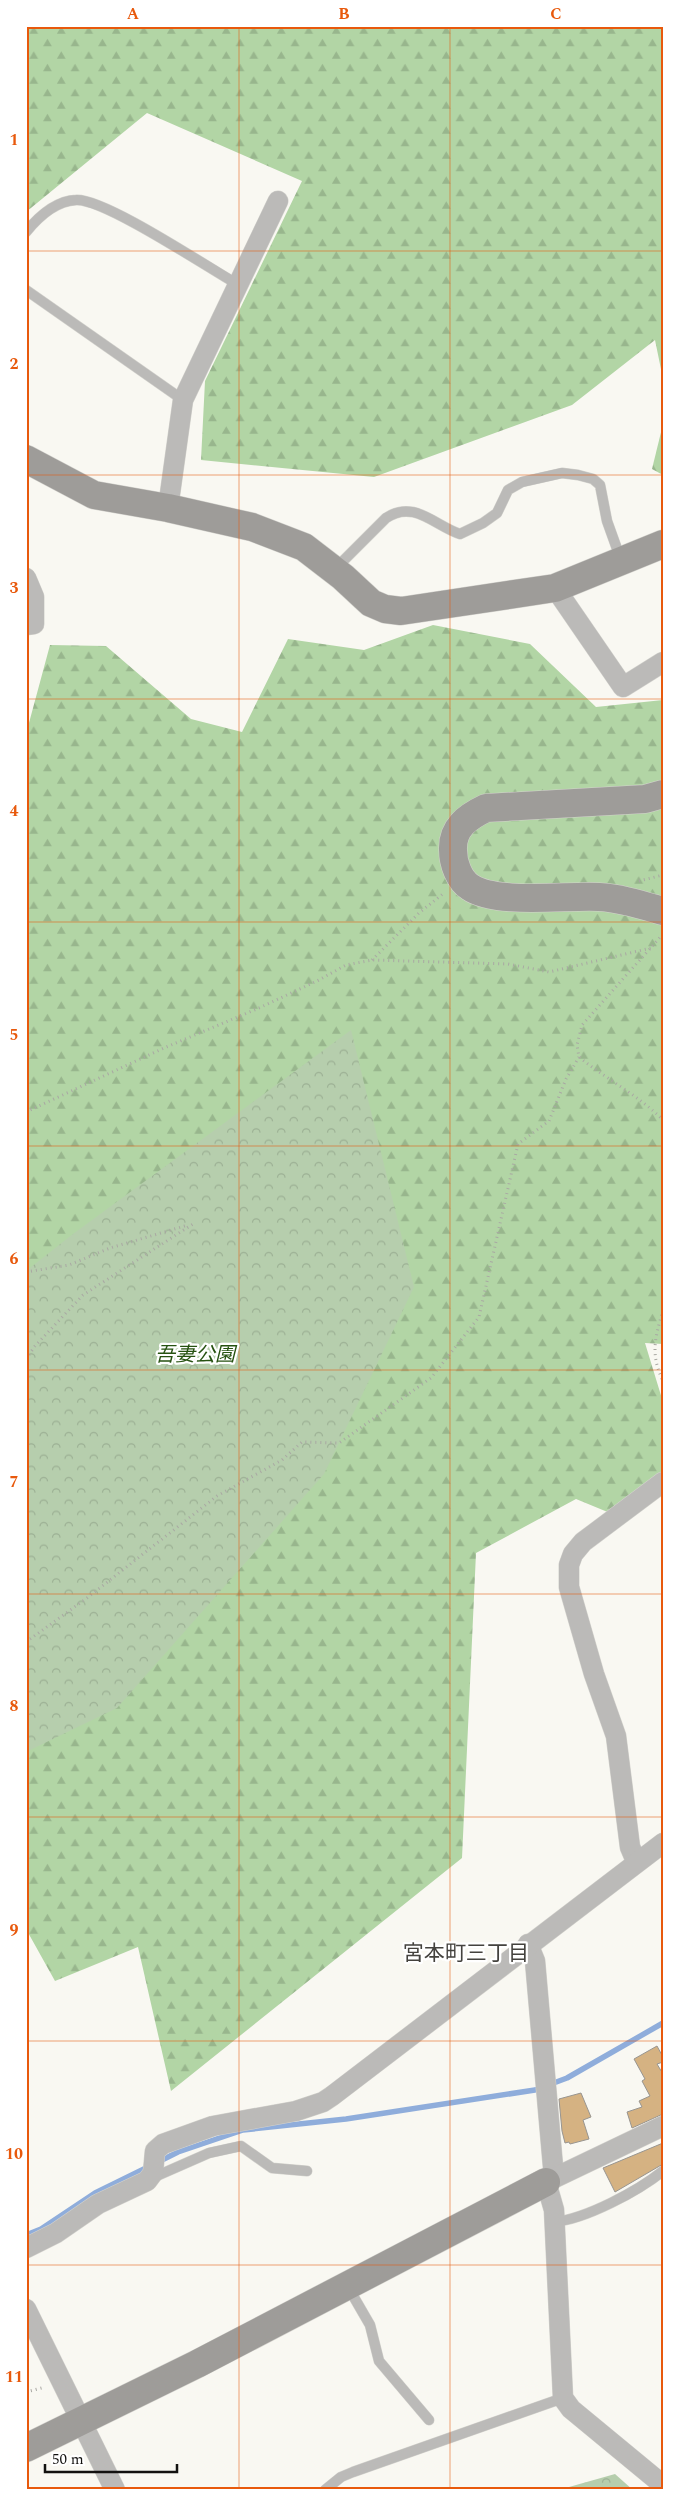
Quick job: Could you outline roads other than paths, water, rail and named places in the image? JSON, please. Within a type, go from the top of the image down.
[{"type":"street","points":[[168,508],[183,400],[278,201]]},
{"type":"street","points":[[26,459],[94,495],[168,508],[252,527],[304,547],[371,603],[385,609],[401,611],[555,588],[663,544]]},
{"type":"street","points":[[26,578],[34,596],[34,624],[26,626]]},
{"type":"street","points":[[555,588],[623,687],[663,662]]},
{"type":"street","points":[[662,927],[601,897],[504,897],[469,887],[460,876],[454,862],[455,837],[463,821],[486,808],[645,799],[663,794]]},
{"type":"street","points":[[636,1862],[630,1847],[616,1736],[594,1674],[568,1575],[573,1554],[583,1542],[663,1482]]},
{"type":"street","points":[[26,2248],[56,2233],[153,2170],[158,2147],[213,2126],[296,2110],[323,2102],[663,1843]]},
{"type":"street","points":[[528,1944],[535,1961],[545,2087],[550,2180],[554,2210],[563,2398],[571,2409],[663,2485]]},
{"type":"street","points":[[26,2448],[348,2286],[550,2180],[663,2126]]},
{"type":"street","points":[[26,2309],[83,2421],[115,2490]]},
{"type":"lane","points":[[26,232],[38,218],[58,204],[76,200],[88,201],[113,211],[237,284]]},
{"type":"lane","points":[[26,290],[183,400]]},
{"type":"lane","points":[[334,571],[380,524],[396,511],[408,511],[426,516],[460,534],[483,523],[497,512],[508,490],[522,482],[562,473],[593,479],[600,485],[607,521],[621,561]]},
{"type":"lane","points":[[153,2170],[209,2153],[241,2146],[272,2168],[307,2171]]},
{"type":"lane","points":[[554,2222],[569,2220],[642,2188],[663,2172]]},
{"type":"lane","points":[[348,2286],[370,2325],[379,2361],[429,2420]]},
{"type":"lane","points":[[325,2490],[340,2477],[563,2398]]},
{"type":"waterway","points":[[158,2162],[178,2152],[243,2130],[346,2119],[535,2090],[567,2078],[663,2023]]},
{"type":"waterway","points":[[26,2235],[41,2229],[95,2193],[150,2166]]},
{"type":"district","name":"宮本町三丁目","points":[[466,1954]]},
{"type":"park label","name":"吾妻公園","points":[[195,1355]]}]
